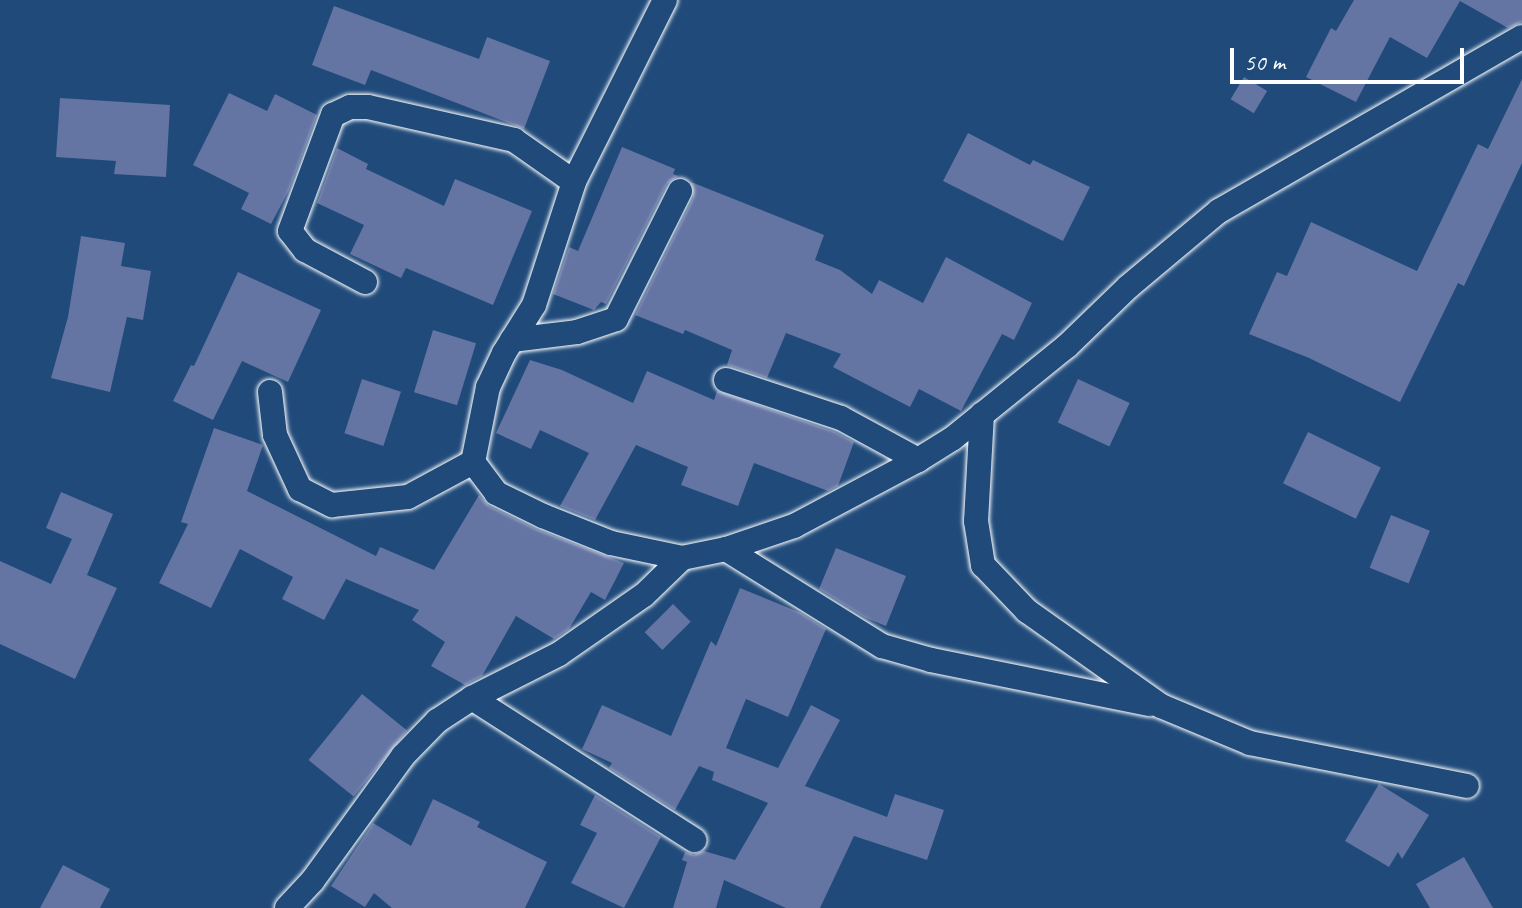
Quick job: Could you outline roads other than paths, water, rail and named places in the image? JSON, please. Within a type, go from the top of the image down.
[{"type":"street","points":[[665,0],[574,182],[534,305],[488,387],[473,462],[496,493],[543,516],[611,543],[682,558],[726,549],[794,526],[918,460],[1067,346],[1128,287],[1219,211],[1522,37]]},
{"type":"street","points":[[365,282],[305,250],[290,231],[333,115],[350,107],[368,107],[514,140],[574,182]]},
{"type":"street","points":[[512,340],[577,332],[616,319],[680,191]]},
{"type":"street","points":[[726,380],[841,418],[918,460]]},
{"type":"street","points":[[270,392],[275,435],[300,489],[332,505],[408,497],[473,462]]},
{"type":"street","points":[[982,414],[976,521],[983,565],[1027,611],[1161,706]]},
{"type":"street","points":[[726,549],[882,646],[931,660],[1161,706],[1250,743],[1467,786]]},
{"type":"street","points":[[287,908],[313,880],[403,756],[437,721],[472,698],[559,654],[644,595],[682,558]]},
{"type":"street","points":[[472,698],[694,840]]}]
